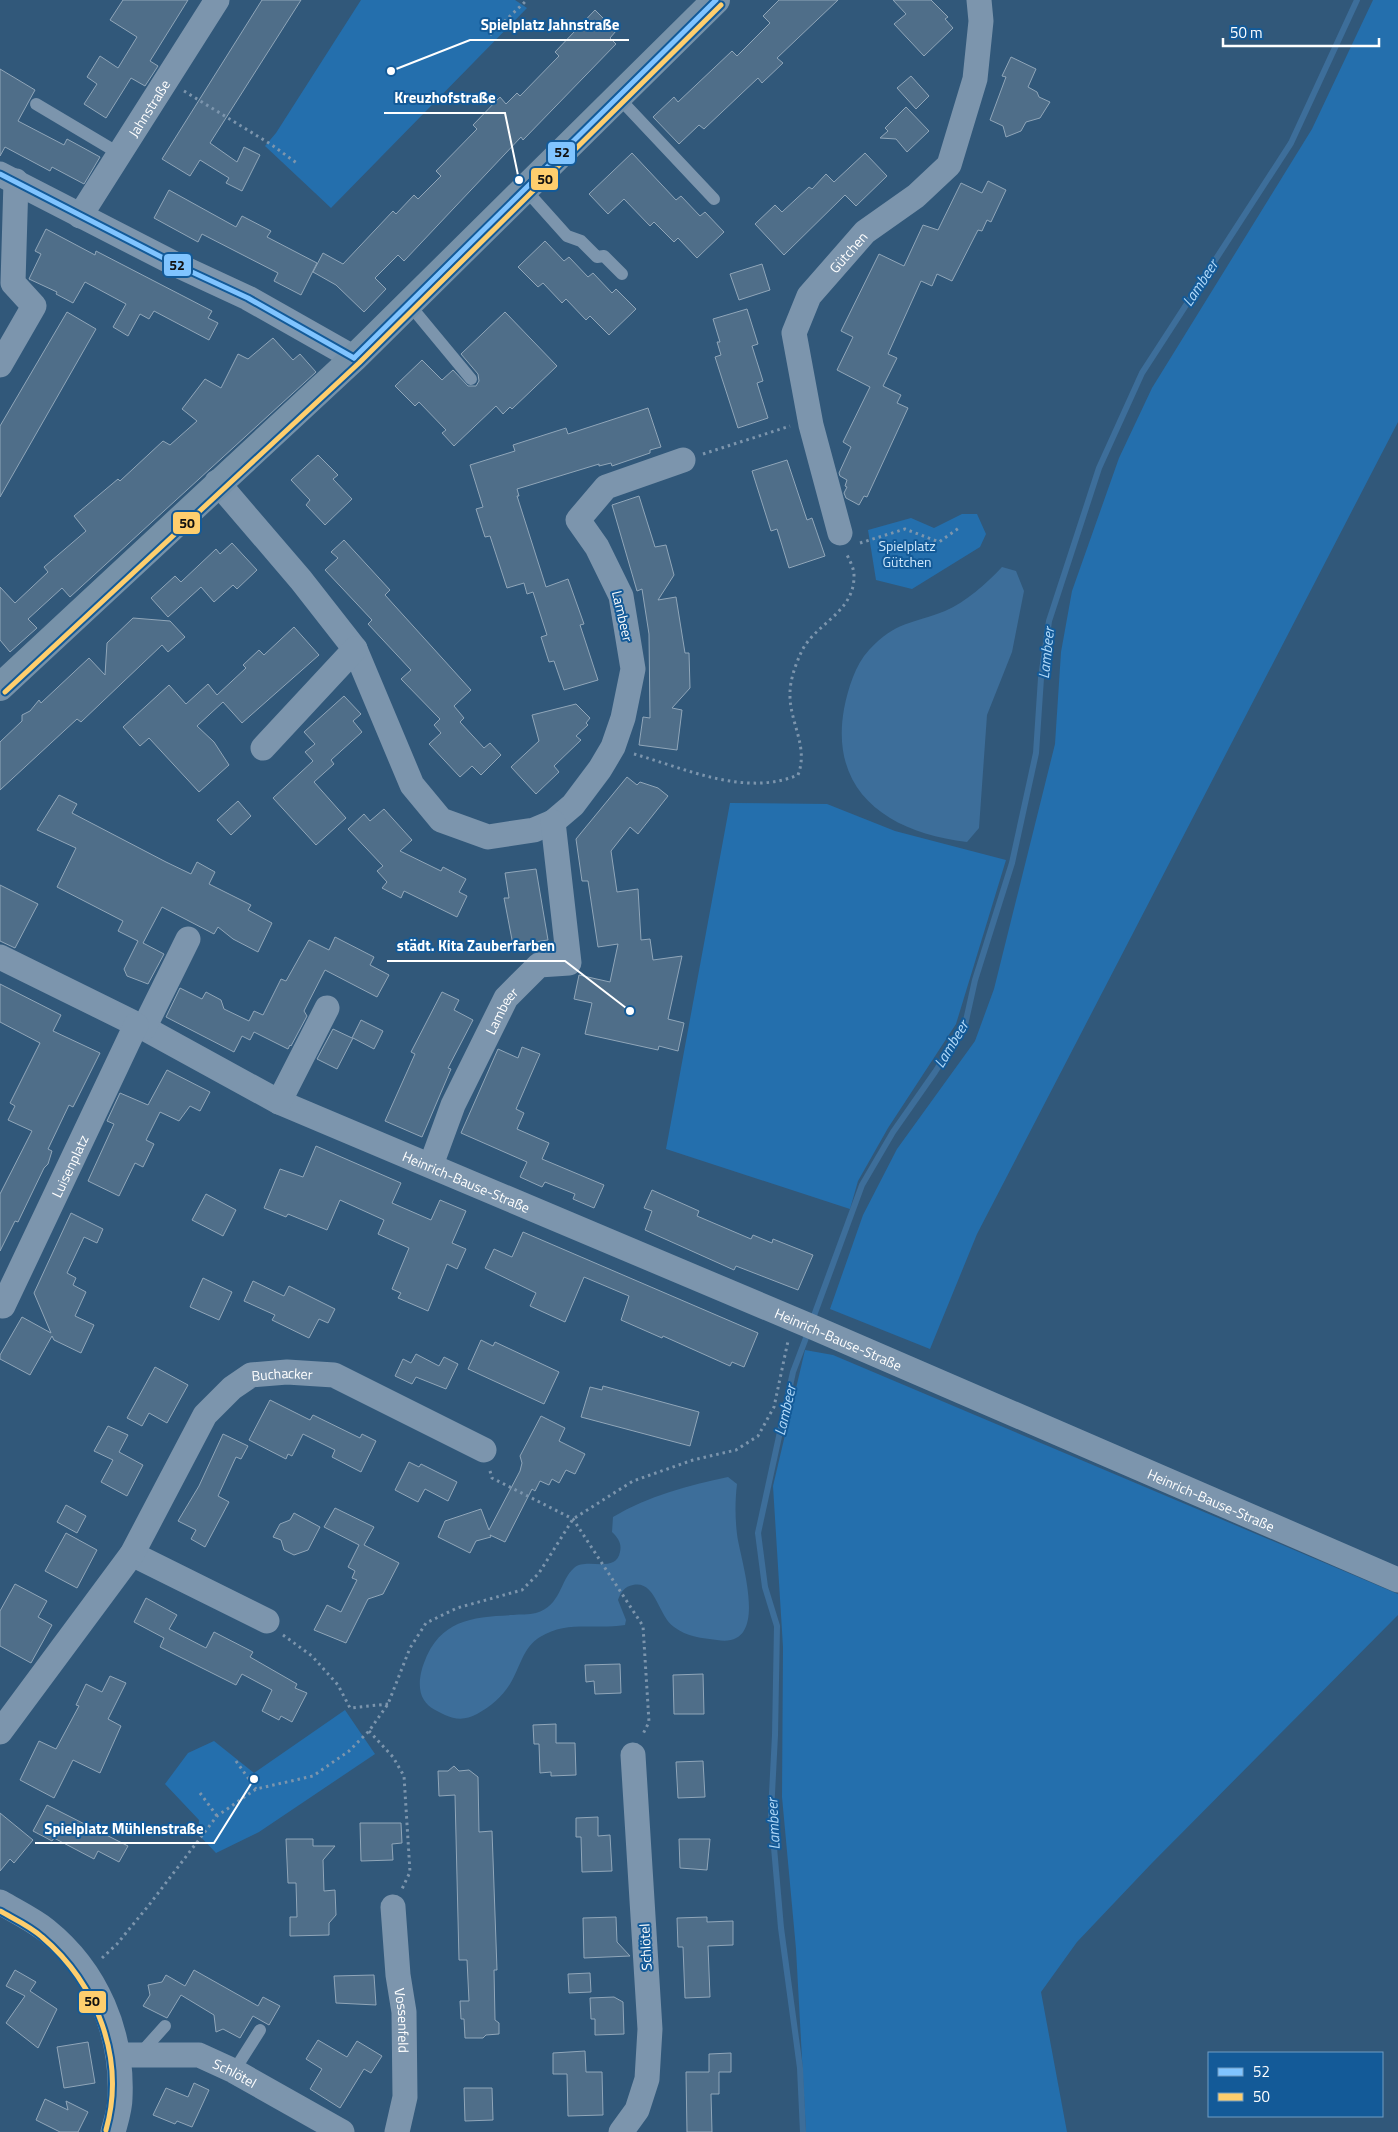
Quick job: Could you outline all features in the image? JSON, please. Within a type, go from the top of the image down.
[{"type":"street","name":"Jahnstraße","points":[[80,216],[217,0]]},
{"type":"street","points":[[0,686],[217,482],[354,358],[716,0]]},
{"type":"street","name":"Gütchen","points":[[842,541],[811,426],[794,333],[809,296],[864,232],[916,196],[949,165],[975,79],[981,20],[979,0]]},
{"type":"street","points":[[8,178],[80,216],[248,298],[354,358]]},
{"type":"street","points":[[0,365],[34,306],[13,283],[8,178]]},
{"type":"street","name":"Lambeer","points":[[217,482],[301,580],[355,649],[412,785],[441,820],[488,837],[534,830],[553,822],[573,805],[600,769],[613,747],[623,718],[633,669],[621,596],[597,547],[578,520],[606,487],[683,460]]},
{"type":"street","points":[[263,748],[355,649]]},
{"type":"street","name":"Lambeer","points":[[431,1165],[454,1105],[506,998],[540,965],[569,962],[553,822]]},
{"type":"street","points":[[140,1027],[188,939]]},
{"type":"street","name":"Heinrich-Bause-Straße","points":[[0,957],[140,1027],[279,1102],[804,1324],[1398,1580]]},
{"type":"street","points":[[279,1102],[327,1008]]},
{"type":"street","name":"Luisenplatz","points":[[1,1307],[140,1027]]},
{"type":"street","name":"Buchacker","points":[[0,1732],[132,1554],[205,1415],[232,1388],[250,1376],[288,1372],[334,1375],[484,1450]]},
{"type":"street","points":[[132,1554],[267,1621]]},
{"type":"street","name":"Schlötel","points":[[621,2132],[637,2110],[647,2079],[650,2029],[633,1755]]},
{"type":"street","points":[[0,1902],[46,1930],[87,1972],[114,2030],[129,2055],[113,2132]]},
{"type":"street","name":"Vossenfeld","points":[[393,1907],[398,1975],[404,2012],[405,2097],[397,2132]]},
{"type":"street","name":"Schlötel","points":[[129,2055],[199,2055],[234,2071],[342,2132]]},
{"type":"lane","points":[[617,96],[714,199]]},
{"type":"lane","points":[[36,104],[120,154]]},
{"type":"lane","points":[[524,188],[567,236],[581,241],[597,257],[604,256],[622,274]]},
{"type":"lane","points":[[408,304],[471,379]]},
{"type":"lane","points":[[129,2055],[165,2026]]},
{"type":"lane","points":[[234,2071],[260,2030]]},
{"type":"path","points":[[490,35],[527,0]]},
{"type":"path","points":[[167,80],[272,145],[298,164]]},
{"type":"path","points":[[683,460],[791,426],[811,426]]},
{"type":"path","points":[[613,747],[748,785],[785,781],[798,775],[802,765],[802,748],[790,693],[800,654],[849,599],[854,574],[842,541],[905,529],[939,542],[959,528]]},
{"type":"path","points":[[87,1972],[117,1944],[217,1816],[256,1790],[313,1776],[349,1751],[369,1731],[388,1704],[410,1648],[426,1623],[457,1608],[522,1590],[539,1573],[573,1519],[633,1481],[693,1460],[736,1450],[758,1436],[774,1407],[804,1324]]},
{"type":"path","points":[[484,1450],[492,1478],[573,1519],[643,1626],[649,1722],[633,1755]]},
{"type":"path","points":[[267,1621],[291,1642],[312,1656],[338,1685],[350,1708],[388,1704]]},
{"type":"path","points":[[369,1731],[393,1756],[404,1776],[410,1872],[393,1907]]},
{"type":"path","points":[[236,1761],[256,1790]]},
{"type":"path","points":[[200,1793],[217,1816]]},
{"type":"green space","points":[[361,0],[515,0],[527,8],[331,208],[265,146],[276,133]]},
{"type":"green space","points":[[1373,0],[1398,0],[1398,422],[977,1234],[930,1349],[830,1309],[863,1215],[897,1149],[975,1041],[994,989],[1055,744],[1061,652],[1072,591],[1119,458],[1152,388],[1312,129]]},
{"type":"green space","name":"Spielplatz Gütchen","points":[[962,514],[977,514],[986,534],[980,547],[912,589],[876,580],[868,530],[911,518],[934,528]]},
{"type":"green space","points":[[730,803],[827,804],[895,831],[1006,860],[956,1024],[888,1128],[858,1181],[850,1209],[666,1149]]},
{"type":"green space","points":[[805,1350],[833,1355],[1398,1594],[1398,1615],[1152,1863],[1077,1942],[1041,1992],[1067,2132],[806,2132],[796,1949],[782,1797],[783,1647],[773,1486]]},
{"type":"green space","points":[[345,1710],[375,1754],[259,1832],[216,1853],[198,1834],[199,1820],[165,1784],[188,1753],[214,1741],[254,1773]]},
{"type":"shaded area","points":[[1002,567],[1016,571],[1024,591],[1012,652],[987,715],[979,828],[967,842],[939,837],[914,829],[891,818],[871,804],[856,786],[846,764],[842,739],[844,709],[850,685],[860,663],[869,650],[879,641],[896,628],[945,611],[961,603]]},
{"type":"shaded area","points":[[728,1477],[737,1484],[736,1528],[749,1600],[748,1617],[744,1631],[734,1639],[706,1639],[689,1635],[679,1630],[669,1622],[647,1588],[641,1585],[633,1585],[623,1590],[618,1600],[626,1620],[625,1625],[571,1627],[550,1632],[540,1637],[530,1646],[510,1684],[499,1698],[477,1714],[461,1719],[453,1718],[436,1711],[426,1703],[420,1691],[420,1676],[431,1648],[439,1637],[449,1629],[471,1619],[530,1614],[544,1610],[551,1605],[569,1573],[574,1568],[586,1564],[607,1564],[617,1559],[620,1552],[620,1543],[612,1532],[613,1517],[640,1503],[669,1492]]},
{"type":"building","points":[[123,0],[188,0],[150,61],[158,66],[145,86],[131,78],[106,118],[84,104],[97,84],[87,77],[100,56],[118,68],[137,37],[110,20]]},
{"type":"building","points":[[262,0],[301,0],[210,143],[237,162],[244,147],[260,155],[242,191],[226,183],[229,178],[200,160],[190,176],[162,159]]},
{"type":"building","points":[[779,0],[838,0],[777,58],[783,63],[762,83],[758,78],[704,129],[699,125],[679,144],[653,117],[674,97],[678,102],[732,51],[737,56],[770,23],[763,16]]},
{"type":"building","points":[[893,0],[931,0],[948,17],[945,19],[953,28],[924,56],[894,24],[906,14]]},
{"type":"building","points":[[595,10],[616,31],[610,38],[616,44],[523,140],[521,137],[404,261],[398,255],[375,278],[386,289],[364,312],[336,285],[313,272],[323,253],[343,264],[393,211],[396,214],[414,195],[418,199],[441,176],[436,171],[477,129],[473,125],[500,97],[506,104],[517,93],[520,96],[559,56],[555,52]]},
{"type":"building","points":[[1011,57],[1036,69],[1028,87],[1037,92],[1039,97],[1050,102],[1040,118],[1026,122],[1021,131],[1006,137],[1003,126],[990,120],[1006,77],[1002,76]]},
{"type":"building","points":[[0,69],[35,90],[18,121],[64,145],[67,139],[100,157],[84,184],[52,167],[50,171],[5,147],[0,156]]},
{"type":"building","points":[[911,76],[929,96],[916,109],[897,88]]},
{"type":"building","points":[[906,107],[929,131],[907,152],[896,139],[880,138],[888,131],[885,128]]},
{"type":"building","points":[[632,153],[676,200],[681,196],[700,216],[705,212],[724,232],[697,258],[678,238],[674,242],[654,222],[650,226],[624,199],[608,214],[589,194]]},
{"type":"building","points":[[865,153],[887,176],[856,206],[845,195],[784,255],[755,224],[775,205],[782,212],[809,187],[812,189],[826,174],[834,182]]},
{"type":"building","points":[[988,181],[1006,190],[991,222],[987,220],[982,231],[978,230],[952,281],[937,274],[932,286],[921,281],[888,354],[897,358],[883,386],[901,395],[897,403],[908,408],[867,497],[864,496],[859,505],[846,498],[844,493],[847,487],[845,486],[847,480],[840,476],[839,473],[851,447],[843,442],[870,387],[837,370],[853,337],[841,331],[879,254],[904,266],[923,225],[938,230],[961,183],[982,193]]},
{"type":"building","points":[[169,190],[236,227],[242,216],[271,231],[267,237],[317,263],[301,295],[274,281],[278,273],[202,234],[198,242],[154,218]]},
{"type":"building","points":[[46,229],[95,255],[96,251],[212,311],[208,318],[218,323],[209,340],[154,311],[149,319],[140,314],[128,336],[113,327],[126,304],[85,282],[73,303],[56,294],[57,292],[29,279],[41,254],[35,251]]},
{"type":"building","points":[[545,241],[564,261],[569,257],[588,277],[593,273],[612,293],[616,289],[636,309],[609,335],[590,316],[586,320],[566,299],[562,303],[543,283],[538,287],[518,267]]},
{"type":"building","points":[[762,264],[770,290],[739,300],[730,274]]},
{"type":"building","points":[[747,309],[758,344],[752,346],[763,381],[757,383],[768,418],[738,428],[715,357],[721,355],[717,342],[720,342],[713,319]]},
{"type":"building","points":[[67,312],[96,329],[0,497],[0,426]]},
{"type":"building","points":[[505,312],[557,366],[512,409],[510,407],[503,414],[496,406],[454,446],[442,433],[446,430],[419,402],[415,406],[395,386],[422,360],[442,380],[453,370],[468,386],[476,386],[479,381],[478,374],[461,354]]},
{"type":"building","points":[[273,338],[293,360],[300,354],[316,372],[70,597],[62,588],[28,619],[37,628],[10,652],[0,640],[0,587],[15,603],[48,572],[44,567],[86,531],[74,516],[118,479],[120,481],[163,441],[170,445],[197,421],[182,409],[205,379],[221,388],[238,354],[248,359]]},
{"type":"building","points":[[648,408],[661,447],[650,450],[650,453],[612,466],[611,463],[599,466],[599,464],[517,489],[519,496],[517,496],[546,587],[568,579],[584,624],[580,625],[598,680],[564,690],[554,661],[549,662],[541,637],[547,635],[533,592],[527,594],[524,583],[507,588],[490,536],[485,537],[476,509],[483,507],[470,465],[515,451],[513,445],[566,428],[568,434]]},
{"type":"building","points":[[318,455],[338,475],[333,479],[352,499],[325,525],[306,505],[310,500],[291,480]]},
{"type":"building","points":[[787,460],[807,520],[812,518],[825,556],[789,568],[777,529],[771,531],[752,471]]},
{"type":"building","points":[[639,496],[655,547],[666,545],[674,575],[658,600],[676,597],[685,653],[689,653],[690,688],[672,708],[682,710],[677,750],[639,745],[643,717],[650,718],[649,634],[642,589],[637,591],[612,505]]},
{"type":"building","points":[[344,540],[390,590],[385,595],[471,690],[454,706],[464,718],[460,722],[484,748],[490,743],[501,755],[481,775],[472,766],[460,777],[429,744],[441,733],[434,725],[440,719],[401,679],[411,670],[368,624],[372,620],[325,570],[338,558],[331,552]]},
{"type":"building","points":[[232,543],[257,570],[237,589],[233,585],[214,602],[201,587],[168,617],[151,598],[175,576],[181,582],[216,549],[220,554]]},
{"type":"building","points":[[133,618],[170,621],[185,637],[168,652],[162,645],[81,722],[77,719],[0,790],[0,742],[22,721],[22,715],[30,711],[39,700],[41,703],[89,658],[105,675],[107,643]]},
{"type":"building","points":[[294,627],[319,655],[242,723],[223,702],[197,726],[214,742],[229,765],[199,792],[149,738],[140,746],[123,727],[169,685],[186,704],[208,684],[217,695],[246,668],[243,665],[259,650],[264,655]]},
{"type":"building","points":[[344,696],[361,714],[353,721],[362,732],[331,760],[334,764],[314,782],[346,818],[316,845],[273,798],[313,761],[305,752],[315,744],[304,732]]},
{"type":"building","points":[[576,704],[590,718],[586,723],[588,725],[576,736],[581,740],[554,766],[559,772],[536,794],[511,767],[539,741],[532,715]]},
{"type":"building","points":[[627,777],[637,785],[640,782],[658,788],[668,796],[638,834],[630,827],[611,851],[617,892],[638,889],[641,940],[650,939],[653,960],[682,956],[668,1019],[684,1023],[678,1051],[659,1046],[658,1050],[585,1034],[592,1003],[574,999],[579,975],[610,982],[618,944],[598,947],[588,881],[582,881],[576,839]]},
{"type":"building","points":[[59,795],[77,804],[72,813],[166,862],[191,874],[197,862],[215,872],[209,884],[251,905],[248,910],[272,923],[258,952],[233,939],[218,927],[214,934],[162,907],[143,943],[164,954],[148,984],[127,976],[124,969],[138,941],[118,931],[123,921],[57,887],[76,848],[37,830]]},
{"type":"building","points":[[238,801],[251,816],[231,835],[217,820]]},
{"type":"building","points":[[384,809],[412,840],[400,851],[441,871],[443,867],[466,879],[459,892],[467,896],[457,917],[404,891],[401,898],[382,888],[387,882],[377,871],[383,866],[348,829],[364,814],[370,821]]},
{"type":"building","points":[[536,869],[548,940],[534,942],[532,946],[513,945],[504,898],[509,898],[505,873]]},
{"type":"building","points":[[0,885],[38,904],[15,948],[0,941]]},
{"type":"building","points":[[335,937],[374,957],[370,965],[389,975],[377,997],[325,970],[304,1011],[307,1016],[288,1049],[254,1032],[250,1040],[242,1036],[234,1052],[166,1017],[180,988],[202,999],[206,992],[221,1000],[224,1009],[249,1021],[254,1011],[263,1015],[281,979],[286,981],[309,940],[329,950]]},
{"type":"building","points":[[0,984],[61,1015],[53,1031],[100,1053],[73,1107],[69,1105],[48,1149],[52,1151],[48,1164],[44,1168],[18,1222],[15,1221],[0,1251],[0,1194],[32,1131],[8,1120],[15,1106],[10,1103],[40,1043],[0,1022]]},
{"type":"building","points":[[442,992],[459,1000],[454,1010],[473,1020],[448,1068],[451,1069],[422,1137],[385,1121],[415,1054],[411,1052]]},
{"type":"building","points":[[361,1020],[383,1031],[374,1049],[353,1038],[337,1069],[317,1059],[333,1029],[352,1038]]},
{"type":"building","points":[[522,1047],[540,1054],[516,1109],[524,1113],[517,1129],[549,1143],[542,1159],[604,1185],[594,1208],[573,1199],[575,1194],[545,1182],[542,1187],[520,1177],[527,1162],[461,1133],[498,1049],[518,1058]]},
{"type":"building","points":[[167,1070],[210,1092],[200,1111],[190,1106],[179,1121],[160,1112],[146,1140],[154,1144],[143,1167],[135,1163],[119,1196],[88,1181],[114,1124],[107,1121],[120,1093],[148,1105]]},
{"type":"building","points":[[316,1146],[401,1183],[392,1203],[431,1220],[440,1200],[466,1211],[452,1243],[466,1249],[457,1269],[447,1264],[428,1311],[398,1298],[401,1293],[392,1289],[409,1248],[378,1234],[384,1220],[340,1200],[327,1230],[288,1214],[286,1217],[264,1208],[280,1169],[303,1177]]},
{"type":"building","points":[[652,1190],[699,1211],[697,1216],[751,1239],[753,1235],[772,1243],[773,1239],[813,1255],[798,1290],[736,1266],[734,1270],[645,1230],[652,1211],[644,1208]]},
{"type":"building","points":[[206,1194],[236,1210],[223,1236],[192,1220]]},
{"type":"building","points":[[71,1213],[103,1229],[97,1243],[84,1237],[67,1273],[76,1278],[73,1285],[86,1292],[75,1316],[94,1325],[81,1353],[54,1340],[52,1336],[30,1375],[0,1359],[0,1355],[22,1317],[51,1333],[34,1293]]},
{"type":"building","points":[[523,1232],[758,1333],[744,1367],[732,1362],[730,1366],[663,1336],[662,1338],[621,1320],[629,1296],[584,1277],[565,1322],[530,1306],[536,1293],[485,1268],[494,1249],[512,1257]]},
{"type":"building","points":[[203,1278],[232,1292],[219,1320],[190,1307]]},
{"type":"building","points":[[253,1281],[284,1296],[289,1286],[335,1309],[328,1323],[319,1319],[309,1338],[272,1320],[275,1315],[244,1301]]},
{"type":"building","points":[[481,1340],[493,1346],[495,1342],[559,1372],[544,1404],[468,1369]]},
{"type":"building","points":[[416,1354],[439,1366],[444,1357],[458,1364],[446,1389],[416,1377],[412,1384],[395,1376],[403,1359],[411,1363]]},
{"type":"building","points":[[155,1367],[188,1385],[167,1423],[149,1413],[142,1426],[127,1418]]},
{"type":"building","points":[[603,1386],[699,1412],[690,1446],[581,1417],[590,1387],[602,1390]]},
{"type":"building","points":[[270,1400],[310,1420],[313,1415],[360,1438],[362,1434],[376,1441],[361,1472],[332,1457],[335,1450],[303,1434],[292,1456],[288,1454],[286,1459],[249,1440]]},
{"type":"building","points":[[541,1416],[565,1428],[559,1441],[585,1454],[575,1474],[566,1470],[559,1483],[552,1479],[549,1485],[540,1481],[535,1491],[532,1489],[505,1542],[490,1535],[491,1537],[476,1541],[470,1553],[438,1537],[445,1521],[481,1509],[489,1530],[520,1471],[522,1463],[520,1456]]},
{"type":"building","points":[[108,1426],[128,1435],[119,1452],[143,1465],[127,1496],[101,1482],[113,1460],[94,1451]]},
{"type":"building","points":[[223,1434],[248,1446],[241,1459],[236,1457],[218,1496],[229,1502],[205,1547],[191,1539],[196,1530],[178,1521],[199,1486]]},
{"type":"building","points":[[409,1462],[419,1467],[421,1464],[457,1482],[448,1501],[425,1489],[418,1502],[395,1490]]},
{"type":"building","points":[[66,1505],[86,1516],[77,1533],[57,1522]]},
{"type":"building","points":[[335,1508],[374,1527],[364,1545],[399,1563],[383,1594],[368,1599],[346,1643],[314,1630],[327,1605],[341,1612],[357,1580],[352,1578],[355,1571],[348,1567],[359,1545],[324,1527]]},
{"type":"building","points":[[294,1513],[320,1527],[308,1550],[294,1555],[284,1550],[281,1540],[273,1537],[280,1524],[290,1520]]},
{"type":"building","points":[[66,1533],[97,1550],[77,1588],[45,1571]]},
{"type":"building","points":[[15,1584],[47,1601],[38,1617],[52,1625],[31,1663],[0,1646],[0,1611]]},
{"type":"building","points":[[146,1598],[177,1615],[169,1629],[206,1648],[214,1632],[253,1652],[250,1657],[297,1684],[295,1688],[307,1693],[292,1722],[281,1716],[279,1720],[262,1711],[272,1690],[242,1674],[236,1685],[160,1647],[164,1638],[134,1622]]},
{"type":"building","points":[[620,1664],[621,1693],[595,1694],[594,1681],[586,1682],[585,1665]]},
{"type":"building","points":[[703,1674],[704,1714],[674,1714],[673,1675]]},
{"type":"building","points":[[110,1676],[126,1683],[108,1719],[121,1726],[100,1773],[73,1760],[54,1798],[20,1780],[39,1741],[56,1749],[79,1706],[76,1705],[86,1684],[102,1692]]},
{"type":"building","points":[[556,1724],[556,1743],[575,1743],[576,1775],[551,1776],[551,1772],[540,1773],[539,1744],[534,1744],[533,1725]]},
{"type":"building","points":[[703,1761],[705,1797],[678,1798],[676,1762]]},
{"type":"building","points":[[454,1766],[459,1771],[469,1770],[478,1777],[479,1832],[492,1831],[497,1970],[494,1970],[495,2020],[499,2023],[499,2034],[486,2035],[483,2038],[465,2038],[464,2019],[461,2019],[460,2001],[469,2001],[467,1960],[459,1960],[455,1795],[439,1796],[438,1771],[448,1771]]},
{"type":"building","points":[[47,1805],[128,1846],[119,1862],[98,1851],[94,1859],[54,1838],[52,1841],[33,1831]]},
{"type":"building","points":[[0,1813],[33,1840],[14,1863],[10,1859],[0,1871]]},
{"type":"building","points":[[598,1817],[598,1836],[610,1835],[612,1871],[582,1872],[581,1837],[576,1837],[576,1818]]},
{"type":"building","points":[[360,1823],[401,1823],[402,1843],[392,1844],[393,1860],[361,1861]]},
{"type":"building","points":[[286,1839],[313,1839],[313,1846],[335,1846],[323,1860],[324,1891],[335,1890],[336,1915],[329,1923],[329,1935],[290,1936],[290,1917],[297,1917],[296,1883],[288,1883]]},
{"type":"building","points":[[679,1839],[710,1839],[707,1870],[680,1868]]},
{"type":"building","points":[[616,1917],[617,1942],[630,1956],[584,1958],[583,1918]]},
{"type":"building","points":[[707,1917],[707,1922],[733,1921],[733,1945],[708,1946],[710,1997],[685,1998],[683,1947],[678,1947],[677,1918]]},
{"type":"building","points":[[15,1970],[36,1982],[30,1991],[57,2009],[38,2048],[6,2023],[25,1996],[6,1986]]},
{"type":"building","points":[[194,1970],[258,2006],[263,1997],[280,2006],[269,2025],[253,2016],[240,2038],[223,2029],[216,2032],[214,2015],[181,1995],[167,2018],[143,2006],[150,1995],[148,1985],[162,1982],[166,1975],[185,1986]]},
{"type":"building","points":[[590,1973],[591,1992],[569,1993],[568,1974]]},
{"type":"building","points":[[374,1975],[376,2005],[336,2003],[334,1976]]},
{"type":"building","points":[[614,1997],[623,2002],[624,2034],[595,2035],[595,2019],[591,2019],[590,1998]]},
{"type":"building","points":[[318,2040],[347,2057],[357,2041],[382,2056],[371,2073],[364,2069],[340,2108],[310,2089],[322,2069],[306,2059]]},
{"type":"building","points":[[88,2042],[95,2083],[64,2088],[57,2047]]},
{"type":"building","points":[[585,2051],[586,2072],[602,2072],[603,2115],[568,2116],[567,2074],[553,2074],[553,2053]]},
{"type":"building","points":[[731,2053],[731,2072],[719,2072],[719,2094],[711,2094],[712,2132],[687,2132],[686,2072],[709,2072],[709,2054]]},
{"type":"building","points":[[194,2083],[209,2090],[192,2127],[177,2121],[175,2124],[153,2115],[166,2088],[188,2097]]},
{"type":"building","points":[[464,2088],[492,2088],[493,2120],[465,2121]]},
{"type":"building","points":[[45,2099],[68,2110],[66,2101],[88,2112],[78,2132],[60,2132],[36,2120]]},
{"type":"waterway","name":"Lambeer","points":[[812,1321],[862,1185],[893,1132],[965,1025],[975,980],[1012,863],[1036,753],[1041,678],[1049,621],[1099,468],[1142,373],[1291,143],[1357,0]]},
{"type":"waterway","name":"Lambeer","points":[[803,2132],[800,2068],[781,1928],[771,1813],[777,1626],[765,1587],[758,1533],[793,1372],[809,1330]]},
{"type":"transit line","name":"52","points":[[354,358],[716,0]]},
{"type":"transit line","name":"50","points":[[5,692],[359,363],[721,5]]},
{"type":"transit line","name":"52","points":[[0,174],[179,266],[248,298],[354,358]]},
{"type":"transit line","name":"50","points":[[0,1911],[42,1937],[78,1977],[92,2000],[109,2050],[112,2076],[111,2103],[106,2130]]},
{"type":"place","name":"Spielplatz Jahnstraße","points":[[391,71]]},
{"type":"place","name":"Kreuzhofstraße","points":[[519,180]]},
{"type":"place","name":"städt. Kita Zauberfarben","points":[[630,1011]]},
{"type":"place","name":"Spielplatz Mühlenstraße","points":[[254,1779]]}]
